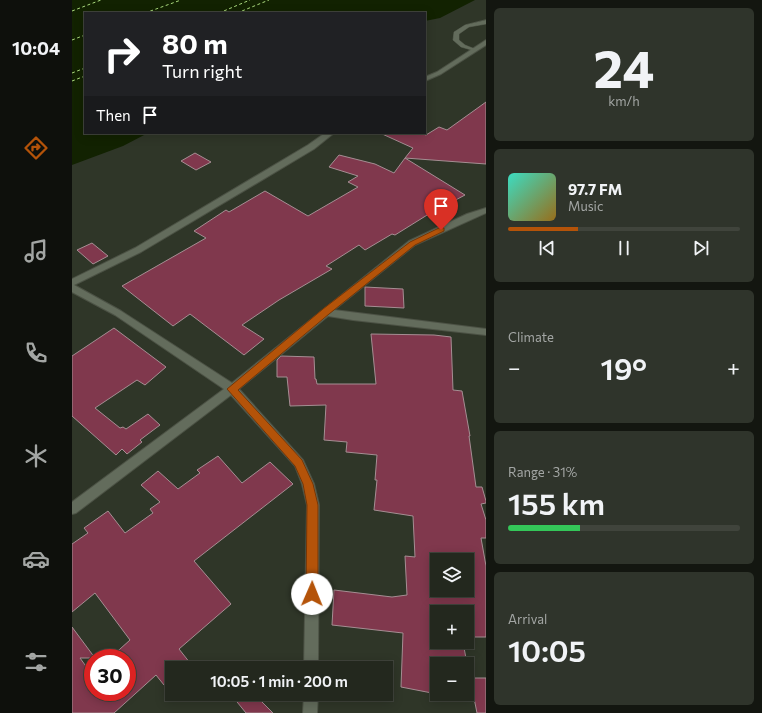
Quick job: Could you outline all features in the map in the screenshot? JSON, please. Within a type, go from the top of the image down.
[{"type":"street","points":[[426,80],[439,73],[486,42]]},
{"type":"street","points":[[72,283],[138,250],[311,147],[329,134]]},
{"type":"street","points":[[72,509],[232,389],[412,243],[486,210]]},
{"type":"street","points":[[72,288],[118,313],[232,389],[299,463],[308,484],[313,505],[311,661]]},
{"type":"street","points":[[326,312],[353,317],[486,332]]},
{"type":"street","points":[[310,701],[310,713]]},
{"type":"lane","points":[[472,50],[462,46],[456,40],[456,33],[467,26],[486,22]]},
{"type":"shaded area","points":[[72,0],[475,0],[440,18],[426,21],[426,12],[84,12],[84,134],[146,134],[123,146],[72,165]]},
{"type":"building","points":[[486,102],[486,164],[405,158],[413,148],[382,134],[426,135],[439,127],[447,130]]},
{"type":"building","points":[[195,153],[211,162],[196,170],[181,161]]},
{"type":"building","points":[[339,155],[375,164],[394,173],[405,158],[465,195],[450,203],[438,215],[432,212],[395,235],[392,234],[365,250],[359,245],[326,266],[332,269],[279,300],[242,325],[264,339],[244,355],[190,314],[173,326],[122,286],[206,238],[194,231],[226,210],[229,212],[265,191],[308,216],[358,187],[348,182],[358,176],[329,167]]},
{"type":"building","points":[[92,243],[108,256],[93,264],[77,250]]},
{"type":"building","points":[[365,287],[403,289],[404,308],[365,306]]},
{"type":"building","points":[[114,328],[166,367],[145,385],[137,380],[95,408],[120,428],[123,427],[126,429],[148,414],[160,425],[140,440],[142,442],[127,454],[122,449],[116,455],[72,416],[72,356]]},
{"type":"building","points":[[371,334],[434,335],[451,337],[453,390],[462,391],[470,436],[476,487],[482,487],[486,501],[486,503],[481,504],[486,520],[486,538],[481,538],[486,566],[486,637],[474,637],[474,605],[430,605],[430,649],[464,649],[466,657],[430,657],[430,693],[401,687],[403,633],[332,625],[334,590],[392,597],[407,595],[405,556],[415,557],[413,516],[374,510],[377,480],[375,480],[377,455],[346,452],[347,442],[324,440],[326,405],[290,406],[287,377],[277,377],[277,360],[281,356],[314,357],[315,379],[317,384],[376,384]]},
{"type":"building","points":[[218,456],[242,483],[270,462],[293,484],[194,561],[231,604],[179,649],[188,661],[165,661],[165,684],[164,685],[156,675],[136,693],[136,649],[120,649],[130,640],[95,593],[72,612],[72,544],[88,533],[84,528],[108,511],[125,533],[153,513],[150,509],[160,502],[141,485],[158,471],[178,489],[200,473],[197,470]]},
{"type":"building","points":[[72,627],[88,649],[84,649],[84,658],[80,658],[84,664],[84,701],[127,701],[114,713],[72,713]]},
{"type":"building","points":[[474,678],[486,678],[486,713],[477,713],[474,698]]},
{"type":"building","points":[[236,701],[261,701],[273,713],[246,713]]},
{"type":"ferry route","points":[[72,11],[101,0]]},
{"type":"ferry route","points":[[148,12],[181,0]]},
{"type":"ferry route","points":[[221,12],[250,0]]},
{"type":"ferry route","points":[[239,12],[269,0]]},
{"type":"ferry route","points":[[72,40],[84,35]]},
{"type":"ferry route","points":[[72,73],[84,68]]},
{"type":"ferry route","points":[[72,81],[84,76]]},
{"type":"route","points":[[312,594],[313,505],[308,484],[299,463],[232,389],[412,243],[441,230]]}]
